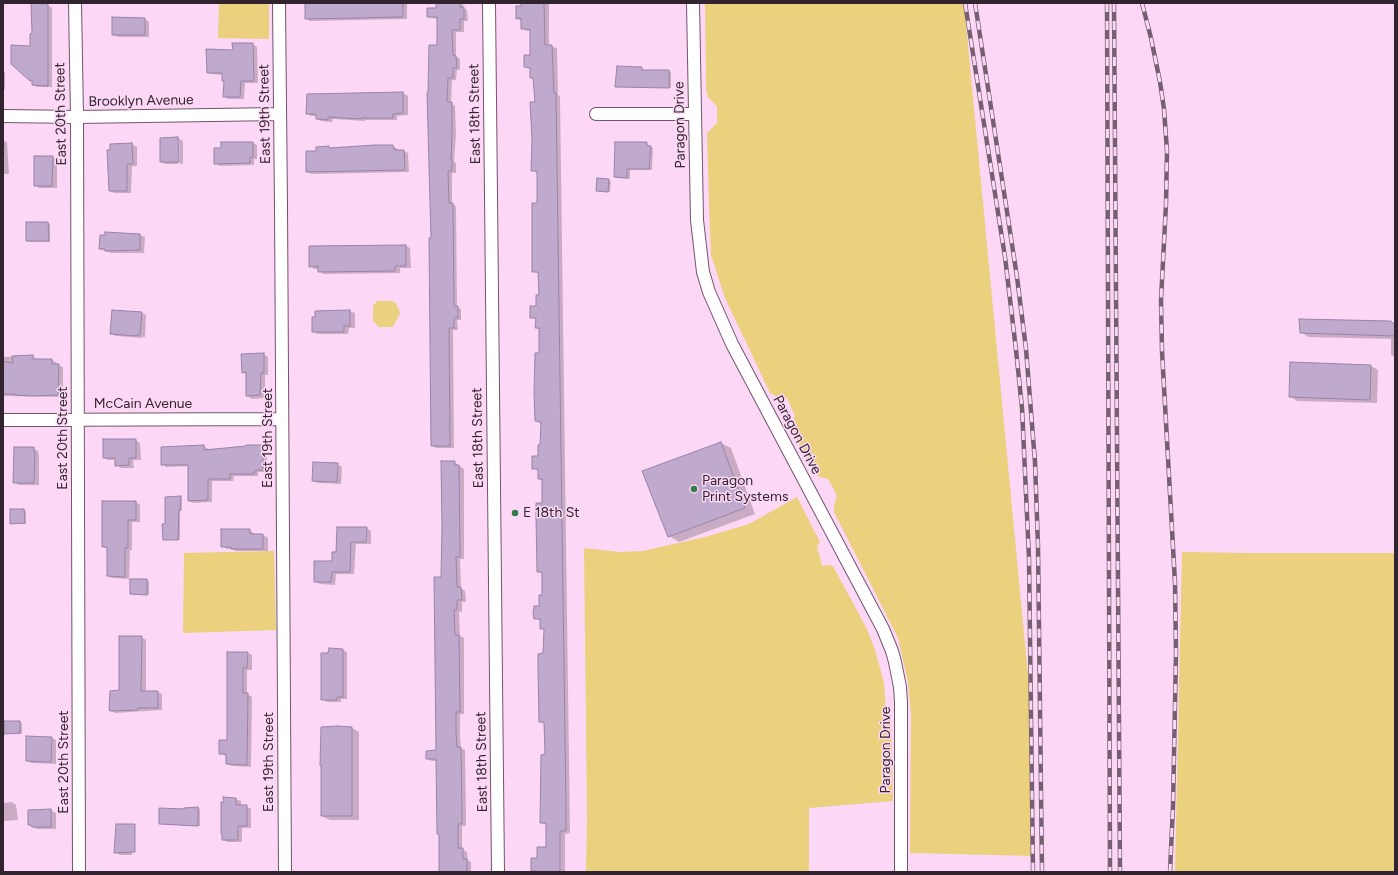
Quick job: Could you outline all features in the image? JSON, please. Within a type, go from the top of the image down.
[{"type":"street","name":"East 20th Street","points":[[75,3],[77,117],[79,872]]},
{"type":"street","name":"East 19th Street","points":[[279,3],[284,872]]},
{"type":"street","name":"East 18th Street","points":[[489,3],[498,872]]},
{"type":"street","name":"Paragon Drive","points":[[693,3],[697,220],[703,272],[709,292],[743,364],[883,629],[895,662],[900,687],[901,704],[901,872]]},
{"type":"street","name":"Brooklyn Avenue","points":[[3,116],[77,117],[280,114]]},
{"type":"street","points":[[596,114],[695,114]]},
{"type":"street","name":"McCain Avenue","points":[[3,420],[282,419]]},
{"type":"shaded area","points":[[219,3],[269,3],[269,39],[218,38]]},
{"type":"shaded area","points":[[705,3],[964,3],[1031,707],[1033,856],[910,853],[911,714],[908,682],[898,638],[834,512],[834,505],[837,496],[833,488],[828,479],[820,477],[813,472],[796,439],[791,425],[795,416],[787,398],[780,398],[770,393],[725,298],[711,255],[707,133],[717,123],[717,106],[708,97],[706,90]]},
{"type":"shaded area","points":[[377,301],[392,301],[396,303],[400,313],[393,327],[379,327],[373,321],[373,306]]},
{"type":"shaded area","points":[[797,497],[820,542],[817,546],[822,566],[833,566],[867,629],[875,650],[884,683],[886,715],[891,715],[893,801],[809,808],[809,872],[586,872],[587,818],[584,548],[620,552],[643,551],[705,537],[749,524]]},
{"type":"shaded area","points":[[274,551],[276,630],[183,633],[184,553]]},
{"type":"shaded area","points":[[1182,552],[1395,553],[1395,872],[1175,872]]},
{"type":"building","points":[[31,3],[48,4],[48,86],[32,85],[32,80],[30,81],[11,64],[11,45],[30,46],[30,34],[32,33]]},
{"type":"building","points":[[305,3],[403,3],[403,17],[305,19]]},
{"type":"building","points":[[436,3],[460,3],[460,7],[464,7],[464,19],[460,19],[460,30],[452,30],[453,55],[456,56],[457,68],[453,68],[453,78],[448,78],[447,102],[452,102],[452,171],[448,171],[449,203],[453,203],[454,306],[458,306],[458,318],[454,318],[454,328],[449,328],[450,446],[431,446],[429,238],[431,238],[427,93],[429,45],[437,45],[437,17],[427,17],[427,8],[436,8]]},
{"type":"building","points":[[521,3],[544,3],[545,45],[552,45],[554,93],[556,93],[566,808],[566,831],[560,831],[560,872],[531,871],[531,858],[537,858],[537,847],[546,847],[546,823],[540,823],[541,755],[545,754],[544,722],[539,722],[538,668],[538,654],[543,653],[544,629],[540,629],[540,619],[534,619],[533,613],[534,606],[539,606],[539,595],[542,595],[542,572],[537,572],[536,503],[542,503],[542,479],[538,479],[538,469],[532,469],[532,456],[538,456],[538,445],[540,445],[541,422],[535,421],[534,393],[535,353],[539,353],[539,328],[535,328],[536,318],[530,318],[530,306],[536,306],[536,295],[539,295],[538,272],[532,272],[532,203],[537,203],[537,171],[531,171],[532,139],[530,102],[535,102],[533,78],[530,78],[530,68],[524,67],[524,55],[530,55],[530,29],[521,29],[521,18],[516,19],[516,6],[521,6]]},
{"type":"building","points":[[112,17],[145,18],[145,35],[112,35]]},
{"type":"building","points":[[232,43],[253,43],[254,81],[241,81],[240,97],[223,97],[224,81],[222,81],[222,73],[207,73],[206,49],[233,50]]},
{"type":"building","points":[[617,66],[642,67],[642,70],[669,70],[669,88],[615,87]]},
{"type":"building","points":[[403,92],[403,113],[393,114],[393,118],[361,119],[328,117],[328,120],[316,119],[316,114],[306,114],[307,94]]},
{"type":"building","points":[[178,137],[179,162],[160,162],[160,138]]},
{"type":"building","points":[[221,142],[253,142],[253,157],[250,157],[250,163],[214,164],[214,148],[221,148]]},
{"type":"building","points":[[615,142],[647,142],[647,146],[651,146],[649,169],[627,169],[627,178],[614,177]]},
{"type":"building","points":[[132,143],[133,164],[127,164],[127,191],[109,191],[107,150],[110,150],[110,144]]},
{"type":"building","points":[[393,145],[394,150],[404,150],[405,170],[306,172],[306,151],[316,151],[316,147],[329,146],[329,148]]},
{"type":"building","points":[[34,156],[53,156],[52,186],[34,186]]},
{"type":"building","points":[[597,178],[609,179],[608,192],[596,191]]},
{"type":"building","points":[[26,222],[48,222],[49,241],[26,241]]},
{"type":"building","points":[[105,232],[140,234],[140,250],[105,251],[105,249],[99,249],[100,235],[105,235]]},
{"type":"building","points":[[406,245],[406,266],[395,266],[395,271],[318,272],[318,266],[309,267],[309,246]]},
{"type":"building","points":[[112,310],[142,312],[140,335],[110,334]]},
{"type":"building","points":[[350,310],[350,326],[344,326],[344,332],[312,332],[312,317],[315,317],[315,311]]},
{"type":"building","points":[[1299,319],[1391,321],[1395,325],[1395,336],[1300,333]]},
{"type":"building","points":[[264,353],[264,373],[261,373],[260,395],[246,396],[246,372],[242,373],[241,354]]},
{"type":"building","points":[[33,355],[33,359],[52,359],[52,364],[59,364],[58,395],[32,396],[3,394],[3,361],[13,363],[12,356]]},
{"type":"building","points":[[1290,362],[1371,365],[1370,400],[1289,397]]},
{"type":"building","points":[[103,439],[136,439],[136,458],[129,458],[129,465],[115,466],[115,458],[103,458]]},
{"type":"building","points":[[721,442],[745,508],[668,537],[642,471]]},
{"type":"building","points":[[204,445],[204,450],[246,445],[262,445],[263,470],[255,470],[254,474],[230,474],[230,479],[208,479],[208,500],[188,501],[188,465],[161,465],[161,447]]},
{"type":"building","points":[[14,447],[34,447],[34,483],[13,483]]},
{"type":"building","points":[[441,461],[455,461],[455,465],[459,465],[460,557],[456,557],[457,587],[461,587],[462,600],[457,600],[457,610],[454,610],[455,635],[459,635],[460,712],[456,712],[456,733],[457,747],[461,747],[462,824],[458,824],[458,848],[463,848],[463,859],[467,859],[467,871],[463,872],[439,872],[436,759],[426,759],[426,751],[436,750],[434,577],[441,577]]},
{"type":"building","points":[[313,462],[338,463],[337,482],[312,481]]},
{"type":"building","points":[[181,496],[178,540],[163,540],[162,524],[165,524],[165,497]]},
{"type":"building","points":[[102,501],[136,501],[136,520],[128,520],[128,548],[125,548],[125,577],[107,576],[107,547],[102,547]]},
{"type":"building","points":[[10,509],[24,509],[25,523],[10,524]]},
{"type":"building","points":[[337,527],[367,527],[366,542],[351,542],[350,572],[332,572],[331,582],[314,582],[314,561],[332,561],[332,552],[336,552]]},
{"type":"building","points":[[221,529],[250,529],[250,534],[263,534],[263,549],[231,549],[231,547],[221,547]]},
{"type":"building","points":[[130,579],[147,579],[147,595],[130,594]]},
{"type":"building","points":[[119,636],[142,636],[141,691],[158,691],[158,708],[109,710],[110,691],[119,690]]},
{"type":"building","points":[[329,648],[343,649],[343,697],[337,697],[337,700],[321,700],[321,653],[328,653]]},
{"type":"building","points":[[227,652],[248,652],[247,668],[243,668],[243,693],[248,693],[247,765],[226,764],[226,754],[219,754],[219,740],[227,740]]},
{"type":"building","points":[[4,721],[20,721],[20,733],[4,734]]},
{"type":"building","points":[[321,727],[352,727],[352,816],[321,816]]},
{"type":"building","points":[[26,736],[52,737],[51,762],[26,761]]},
{"type":"building","points":[[223,797],[236,798],[236,805],[247,805],[247,826],[238,826],[238,840],[222,840],[221,802],[224,802]]},
{"type":"building","points":[[198,807],[198,826],[159,824],[159,808],[184,809]]},
{"type":"building","points":[[51,809],[51,827],[32,827],[31,825],[28,825],[28,810]]},
{"type":"building","points":[[116,824],[135,824],[135,852],[114,853]]},
{"type":"railway","points":[[965,3],[1005,257],[1022,408],[1029,558],[1033,872]]},
{"type":"railway","points":[[975,3],[1017,277],[1026,349],[1035,462],[1038,546],[1042,872]]},
{"type":"railway","points":[[1107,3],[1110,872]]},
{"type":"railway","points":[[1114,3],[1120,872]]},
{"type":"railway","points":[[1142,3],[1160,82],[1164,109],[1167,151],[1161,300],[1162,351],[1175,583],[1176,653],[1170,872]]},
{"type":"place","name":"Paragon Print Systems","points":[[694,489]]},
{"type":"place","name":"E 18th St","points":[[515,513]]}]
